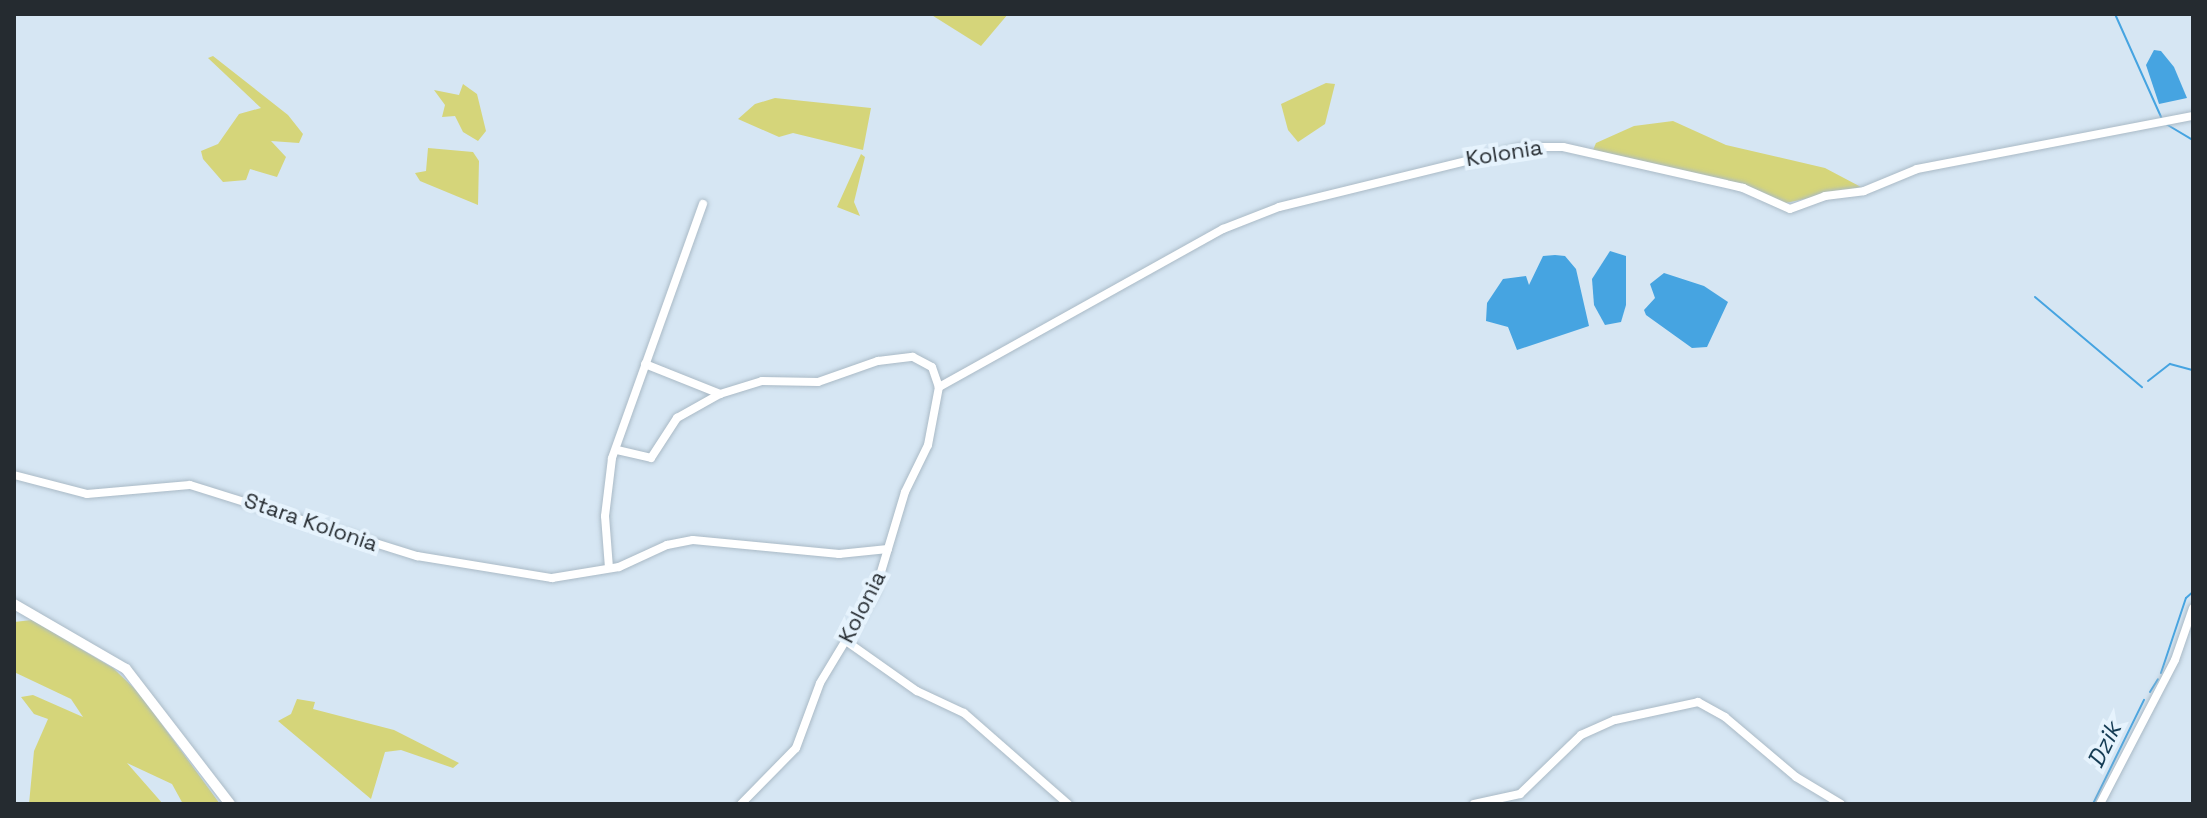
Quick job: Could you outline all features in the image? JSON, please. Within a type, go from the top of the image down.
[{"type":"main road","points":[[14,604],[126,669],[230,804]]},
{"type":"street","name":"Kolonia","points":[[741,804],[796,748],[820,683],[875,592],[905,492],[928,445],[939,387],[1223,229],[1279,207],[1373,187],[1468,157],[1524,147],[1563,147],[1743,188],[1790,209],[1825,196],[1864,191],[1917,169],[2166,125],[2193,116]]},
{"type":"street","points":[[609,568],[605,516],[617,450],[703,204]]},
{"type":"street","points":[[617,450],[651,458],[677,418],[720,394],[762,381],[818,382],[900,357],[932,367],[939,387]]},
{"type":"street","points":[[645,364],[720,394]]},
{"type":"street","name":"Stara Kolonia","points":[[14,475],[87,494],[190,485],[364,542],[485,571],[552,578],[609,568],[667,545],[693,540],[830,554],[888,549]]},
{"type":"street","points":[[2100,804],[2169,674],[2193,608]]},
{"type":"street","points":[[846,641],[917,691],[964,713],[1068,804]]},
{"type":"street","points":[[1474,804],[1520,794],[1581,735],[1626,717],[1698,702],[1725,717],[1796,777],[1841,804]]},
{"type":"shaded area","points":[[930,14],[1008,14],[981,46]]},
{"type":"shaded area","points":[[213,56],[288,115],[303,134],[299,143],[271,141],[286,157],[277,177],[250,169],[246,180],[223,182],[203,159],[201,151],[218,144],[239,114],[261,108],[208,58]]},
{"type":"shaded area","points":[[1326,83],[1335,84],[1325,124],[1298,142],[1288,130],[1281,104]]},
{"type":"shaded area","points":[[463,84],[477,94],[486,131],[478,141],[463,132],[455,116],[442,117],[445,105],[434,90],[459,95]]},
{"type":"shaded area","points":[[775,98],[871,108],[863,150],[793,133],[779,137],[738,119],[755,104]]},
{"type":"shaded area","points":[[1673,121],[1726,145],[1825,168],[1861,187],[1781,204],[1746,185],[1593,150],[1596,143],[1634,126]]},
{"type":"shaded area","points":[[428,148],[473,152],[479,161],[478,205],[420,181],[415,173],[426,171]]},
{"type":"shaded area","points":[[861,154],[865,157],[854,202],[860,216],[837,207]]},
{"type":"shaded area","points":[[32,620],[113,668],[139,693],[220,804],[183,804],[172,784],[127,763],[163,804],[29,804],[34,751],[48,719],[34,714],[21,697],[33,695],[83,717],[71,699],[14,672],[14,622]]},
{"type":"shaded area","points":[[297,699],[315,702],[313,709],[394,730],[459,763],[453,768],[401,750],[385,752],[371,799],[278,721],[291,714]]},
{"type":"water","points":[[2154,50],[2161,51],[2174,67],[2187,98],[2159,104],[2146,65]]},
{"type":"water","points":[[1610,251],[1626,256],[1626,305],[1621,322],[1605,325],[1594,305],[1592,279]]},
{"type":"water","points":[[1543,256],[1565,256],[1576,269],[1589,326],[1517,350],[1508,327],[1486,321],[1487,303],[1503,279],[1526,276],[1529,285]]},
{"type":"water","points":[[1664,273],[1704,286],[1728,302],[1707,347],[1692,348],[1646,315],[1644,310],[1655,298],[1650,284]]},
{"type":"waterway","name":"Dzik","points":[[2115,14],[2162,119]]},
{"type":"waterway","name":"Dzik","points":[[2166,124],[2193,140]]},
{"type":"waterway","points":[[2035,297],[2142,387]]},
{"type":"waterway","points":[[2148,381],[2170,364],[2193,370]]},
{"type":"waterway","name":"Dzik","points":[[2161,673],[2186,598],[2193,592]]},
{"type":"waterway","name":"Dzik","points":[[2150,692],[2158,679]]},
{"type":"waterway","name":"Dzik","points":[[2093,804],[2144,700]]},
{"type":"waterway","points":[[14,756],[14,780]]},
{"type":"waterway","points":[[14,782],[14,800]]}]
